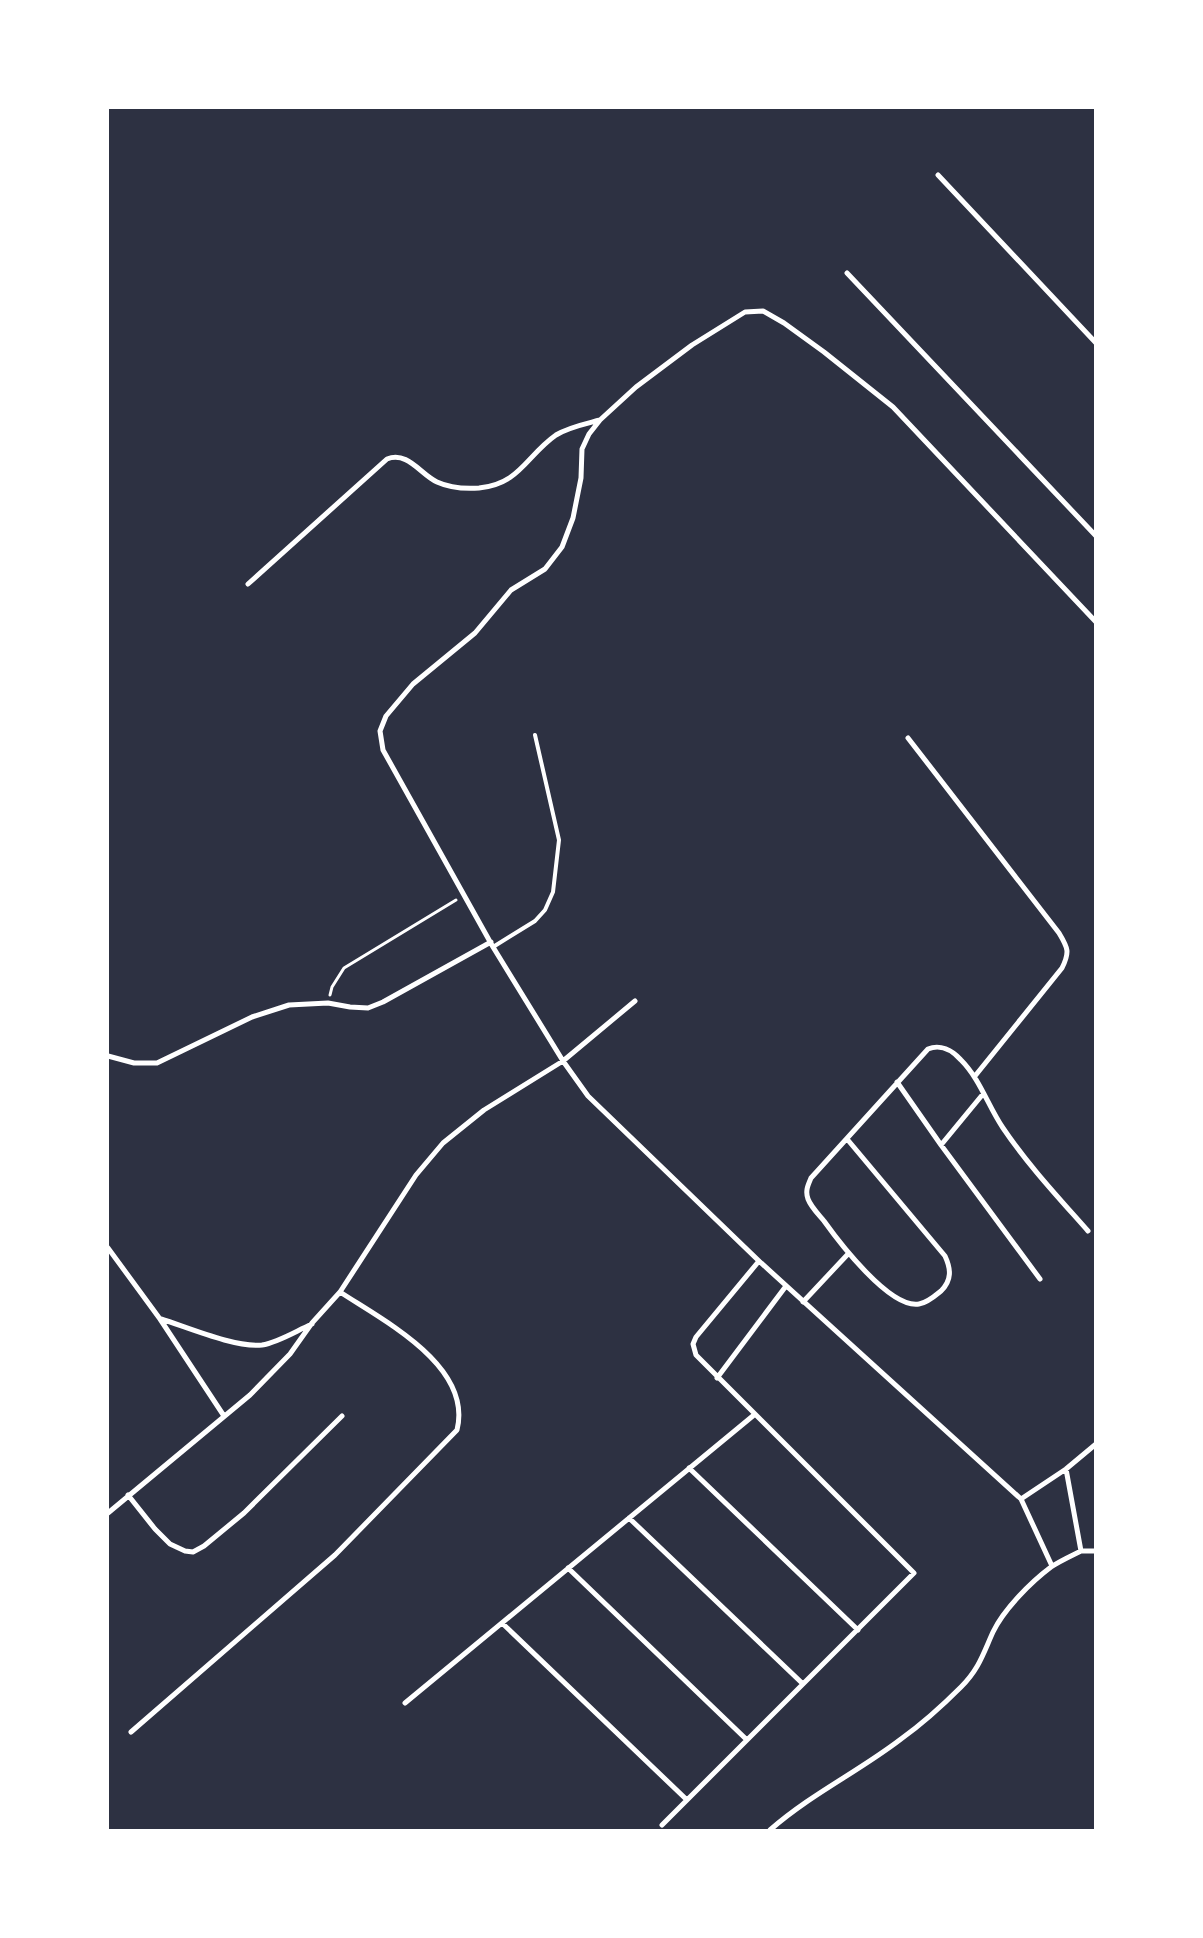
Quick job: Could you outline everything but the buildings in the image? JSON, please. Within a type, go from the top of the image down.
[{"type":"street","points":[[938,175],[1096,343]]},
{"type":"street","points":[[847,273],[1096,536]]},
{"type":"street","points":[[1052,1566],[1021,1499],[803,1302],[588,1096],[563,1060],[492,945],[383,750],[380,731],[386,716],[413,684],[475,633],[511,590],[545,568],[557,553],[573,518],[581,478],[582,449],[589,434],[600,420],[636,387],[692,345],[745,312],[762,311],[784,323],[893,407],[1096,622]]},
{"type":"street","points":[[248,584],[388,459],[400,456],[436,482],[455,488],[500,484],[517,474],[546,442],[558,434],[574,427],[600,420]]},
{"type":"street","points":[[908,738],[1059,933],[1066,944],[1068,953],[1062,968],[975,1076]]},
{"type":"street","points":[[108,1056],[134,1063],[156,1063],[252,1016],[289,1005],[328,1003],[368,1008],[492,945]]},
{"type":"street","points":[[108,1513],[250,1395],[290,1354],[312,1323],[340,1292],[416,1175],[443,1143],[484,1110],[563,1060],[635,1001]]},
{"type":"street","points":[[847,1139],[945,1256],[950,1267],[950,1279],[933,1298],[918,1305],[905,1302],[873,1279],[848,1254],[808,1200],[807,1188],[811,1178],[928,1049],[936,1046],[946,1049],[960,1058],[975,1076],[983,1094],[1002,1126],[1026,1160],[1088,1231]]},
{"type":"street","points":[[897,1082],[1040,1279]]},
{"type":"street","points":[[941,1145],[983,1094]]},
{"type":"street","points":[[108,1248],[160,1319],[224,1416]]},
{"type":"street","points":[[803,1302],[848,1254]]},
{"type":"street","points":[[662,1825],[914,1573],[696,1355],[693,1344],[705,1326],[759,1261]]},
{"type":"street","points":[[717,1378],[786,1286]]},
{"type":"street","points":[[131,1732],[335,1554],[457,1430],[459,1422],[457,1400],[450,1380],[439,1365],[420,1347],[340,1292]]},
{"type":"street","points":[[160,1319],[239,1344],[262,1345],[283,1338],[312,1323]]},
{"type":"street","points":[[405,1703],[754,1415]]},
{"type":"street","points":[[128,1496],[170,1544],[185,1551],[193,1552],[204,1546],[244,1513],[342,1416]]},
{"type":"street","points":[[1021,1499],[1066,1469],[1096,1444]]},
{"type":"street","points":[[689,1468],[858,1630]]},
{"type":"street","points":[[1066,1469],[1081,1550]]},
{"type":"street","points":[[629,1518],[803,1684]]},
{"type":"street","points":[[770,1830],[826,1787],[902,1739],[960,1688],[975,1673],[994,1632],[1006,1613],[1037,1579],[1052,1566],[1081,1550],[1096,1552]]},
{"type":"street","points":[[568,1568],[747,1740]]},
{"type":"street","points":[[502,1623],[687,1800]]},
{"type":"lane","points":[[492,945],[534,922],[545,910],[553,892],[559,840],[535,735]]},
{"type":"path","points":[[328,1003],[332,986],[344,968],[464,895]]}]
